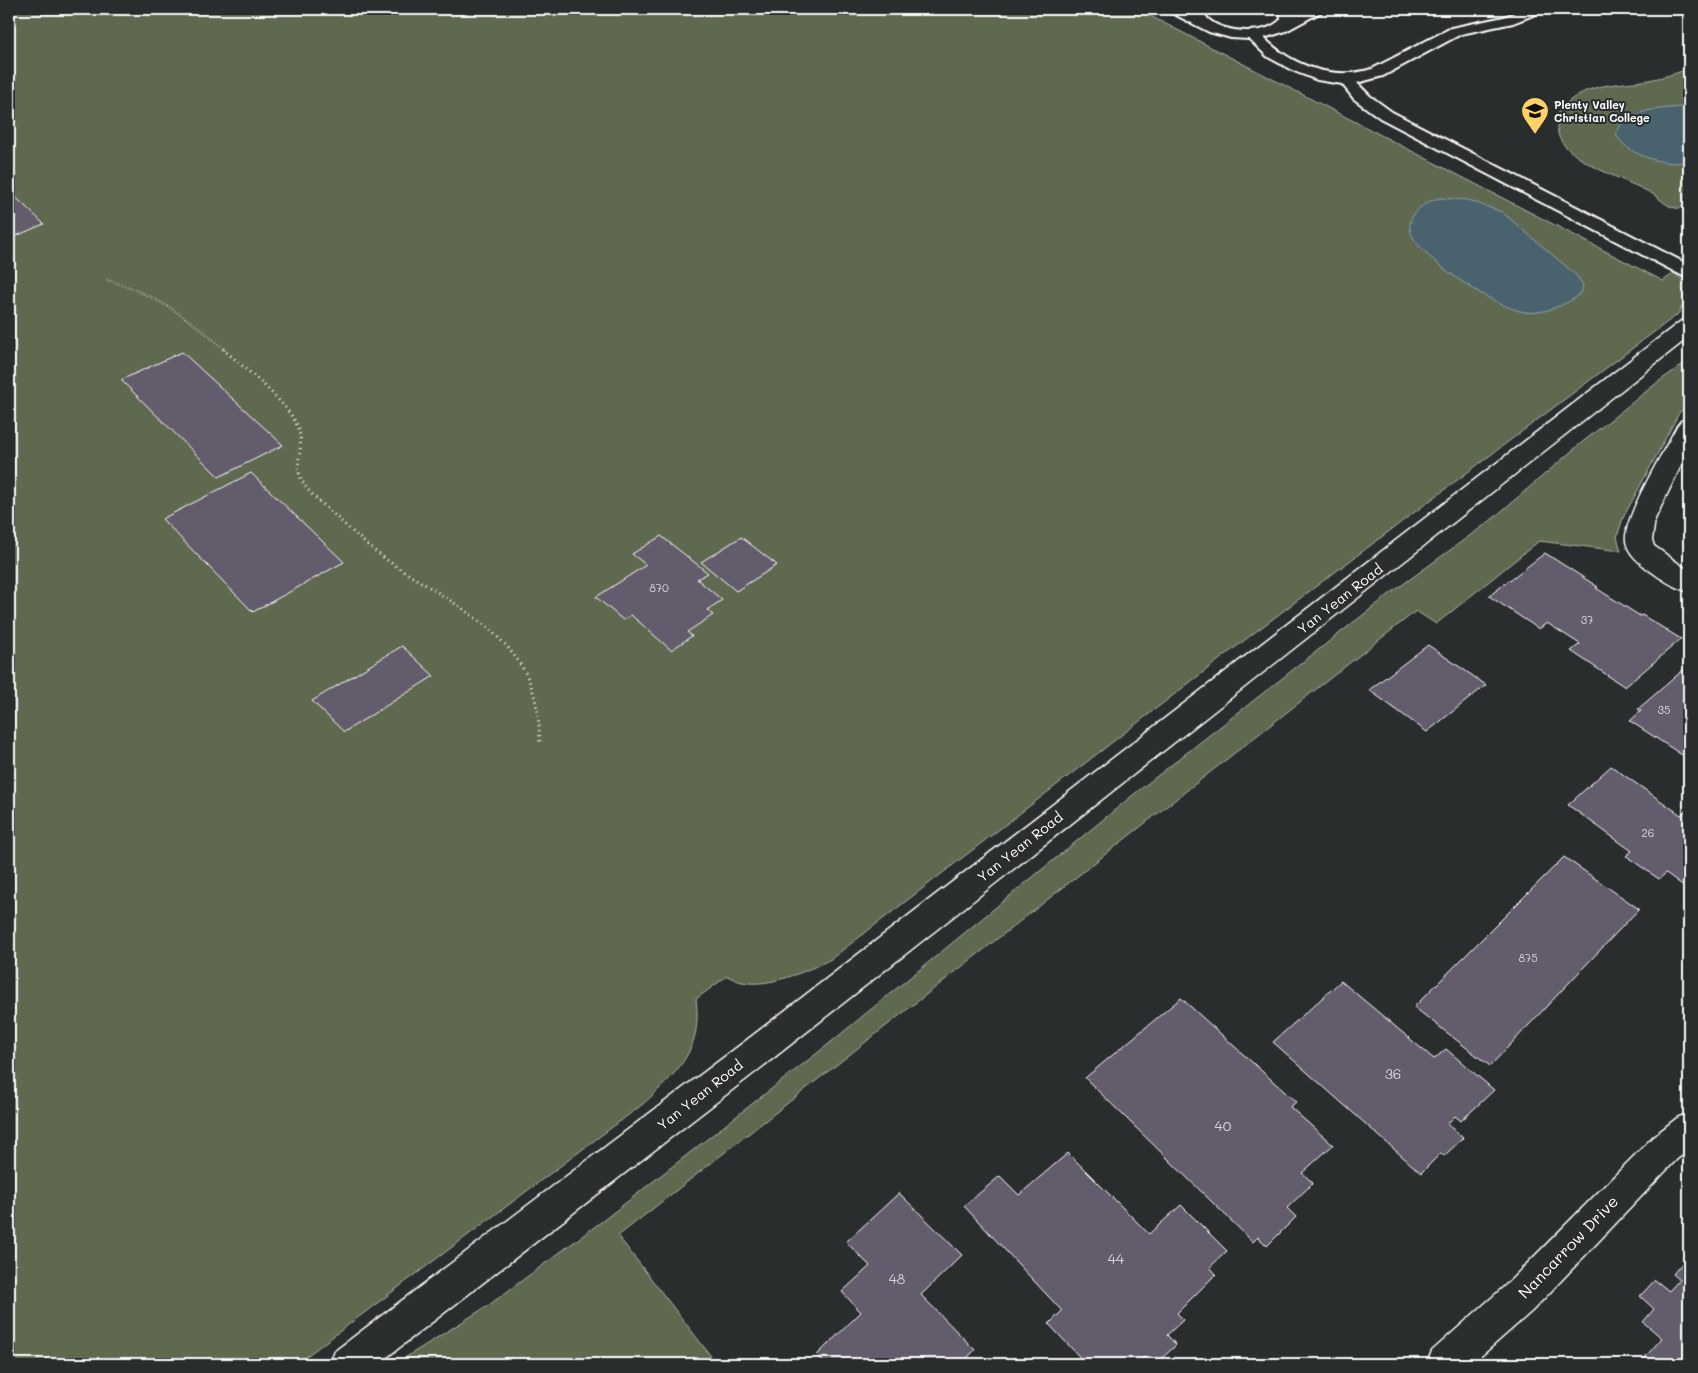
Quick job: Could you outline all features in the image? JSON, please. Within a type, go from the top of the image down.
[{"type":"main road","name":"Yan Yean Road","points":[[348,1364],[796,1021],[1689,326]]},
{"type":"main road","points":[[1689,426],[1642,519],[1639,540],[1643,551],[1663,568],[1689,583]]},
{"type":"main road","name":"Nancarrow Drive","points":[[1445,1364],[1519,1298],[1665,1148],[1689,1129]]},
{"type":"lane","points":[[1175,9],[1226,32],[1253,35],[1277,31],[1316,9]]},
{"type":"lane","points":[[1195,9],[1198,18],[1205,24]]},
{"type":"lane","points":[[1285,26],[1290,20],[1288,9]]},
{"type":"lane","points":[[1253,35],[1262,47],[1293,65],[1327,78],[1347,80],[1365,77],[1389,68],[1450,33],[1481,24],[1508,20],[1536,9]]},
{"type":"lane","points":[[1450,33],[1462,18]]},
{"type":"lane","points":[[1347,80],[1352,89],[1364,100],[1386,115],[1689,272]]},
{"type":"path","points":[[107,280],[123,283],[144,292],[176,310],[281,403],[294,419],[300,435],[296,470],[300,481],[308,491],[362,540],[387,560],[480,621],[508,649],[528,677],[538,700],[542,724],[540,744]]},
{"type":"green space","points":[[9,9],[1137,9],[1663,281],[1674,273],[1686,283],[1689,295],[1678,314],[1254,633],[831,959],[788,977],[764,983],[742,982],[727,976],[696,999],[696,1032],[692,1046],[677,1070],[643,1104],[296,1364],[9,1364]]},
{"type":"green space","points":[[1689,68],[1689,203],[1684,207],[1671,207],[1649,192],[1602,171],[1578,157],[1561,141],[1557,128],[1559,113],[1573,98],[1604,86],[1659,78]]},
{"type":"green space","points":[[1689,360],[1689,403],[1679,413],[1623,518],[1617,537],[1621,551],[1539,541],[1436,624],[1416,611],[618,1236],[717,1364],[395,1364],[489,1305],[605,1219],[825,1047],[1138,791],[1391,593],[1490,521],[1580,444]]},
{"type":"water","points":[[1689,106],[1689,150],[1683,162],[1665,162],[1645,157],[1627,147],[1616,134],[1625,117],[1651,110]]},
{"type":"water","points":[[1439,198],[1468,200],[1502,212],[1575,274],[1583,285],[1580,294],[1551,309],[1541,312],[1525,312],[1513,309],[1481,294],[1434,260],[1414,239],[1411,232],[1411,219],[1420,208]]},
{"type":"building","points":[[9,191],[44,224],[9,239]]},
{"type":"building","points":[[182,352],[283,445],[219,477],[121,380]]},
{"type":"building","points":[[251,473],[344,562],[253,612],[162,519]]},
{"type":"building","points":[[661,536],[708,573],[697,579],[722,600],[707,610],[713,615],[687,632],[692,636],[671,650],[631,615],[623,620],[596,597],[646,565],[632,554]]},
{"type":"building","points":[[741,537],[777,565],[736,591],[701,562]]},
{"type":"building","points":[[1545,553],[1640,616],[1642,615],[1681,639],[1625,687],[1571,651],[1580,644],[1547,623],[1539,629],[1489,596]]},
{"type":"building","points":[[1428,645],[1486,685],[1427,732],[1369,690]]},
{"type":"building","points":[[402,646],[434,676],[344,732],[312,701]]},
{"type":"building","points":[[1689,665],[1689,749],[1682,755],[1630,721],[1641,711],[1638,709]]},
{"type":"building","points":[[1611,766],[1681,815],[1689,810],[1689,890],[1666,873],[1659,879],[1626,856],[1632,851],[1568,805]]},
{"type":"building","points":[[1564,857],[1639,909],[1490,1066],[1414,1007]]},
{"type":"building","points":[[1341,981],[1434,1059],[1446,1049],[1494,1090],[1461,1121],[1455,1116],[1447,1124],[1463,1138],[1444,1156],[1441,1153],[1421,1173],[1273,1042]]},
{"type":"building","points":[[1181,998],[1296,1102],[1290,1107],[1333,1145],[1302,1173],[1313,1183],[1287,1208],[1296,1217],[1267,1246],[1258,1237],[1253,1242],[1085,1078]]},
{"type":"building","points":[[1068,1153],[1149,1234],[1181,1205],[1227,1251],[1210,1267],[1216,1274],[1177,1313],[1183,1320],[1167,1335],[1176,1345],[1156,1364],[1151,1364],[1144,1357],[1136,1364],[1086,1364],[1049,1324],[1062,1311],[964,1206],[1000,1176],[1019,1195]]},
{"type":"building","points":[[899,1193],[962,1255],[921,1295],[975,1350],[961,1364],[826,1364],[817,1355],[861,1312],[842,1292],[870,1266],[846,1242]]},
{"type":"building","points":[[1689,1255],[1689,1288],[1673,1274]]},
{"type":"building","points":[[1680,1279],[1689,1288],[1689,1364],[1639,1364],[1662,1338],[1643,1322],[1654,1309],[1640,1296],[1655,1280],[1669,1291]]},
{"type":"place","name":"Plenty Valley Christian College","points":[[1535,135]]}]
